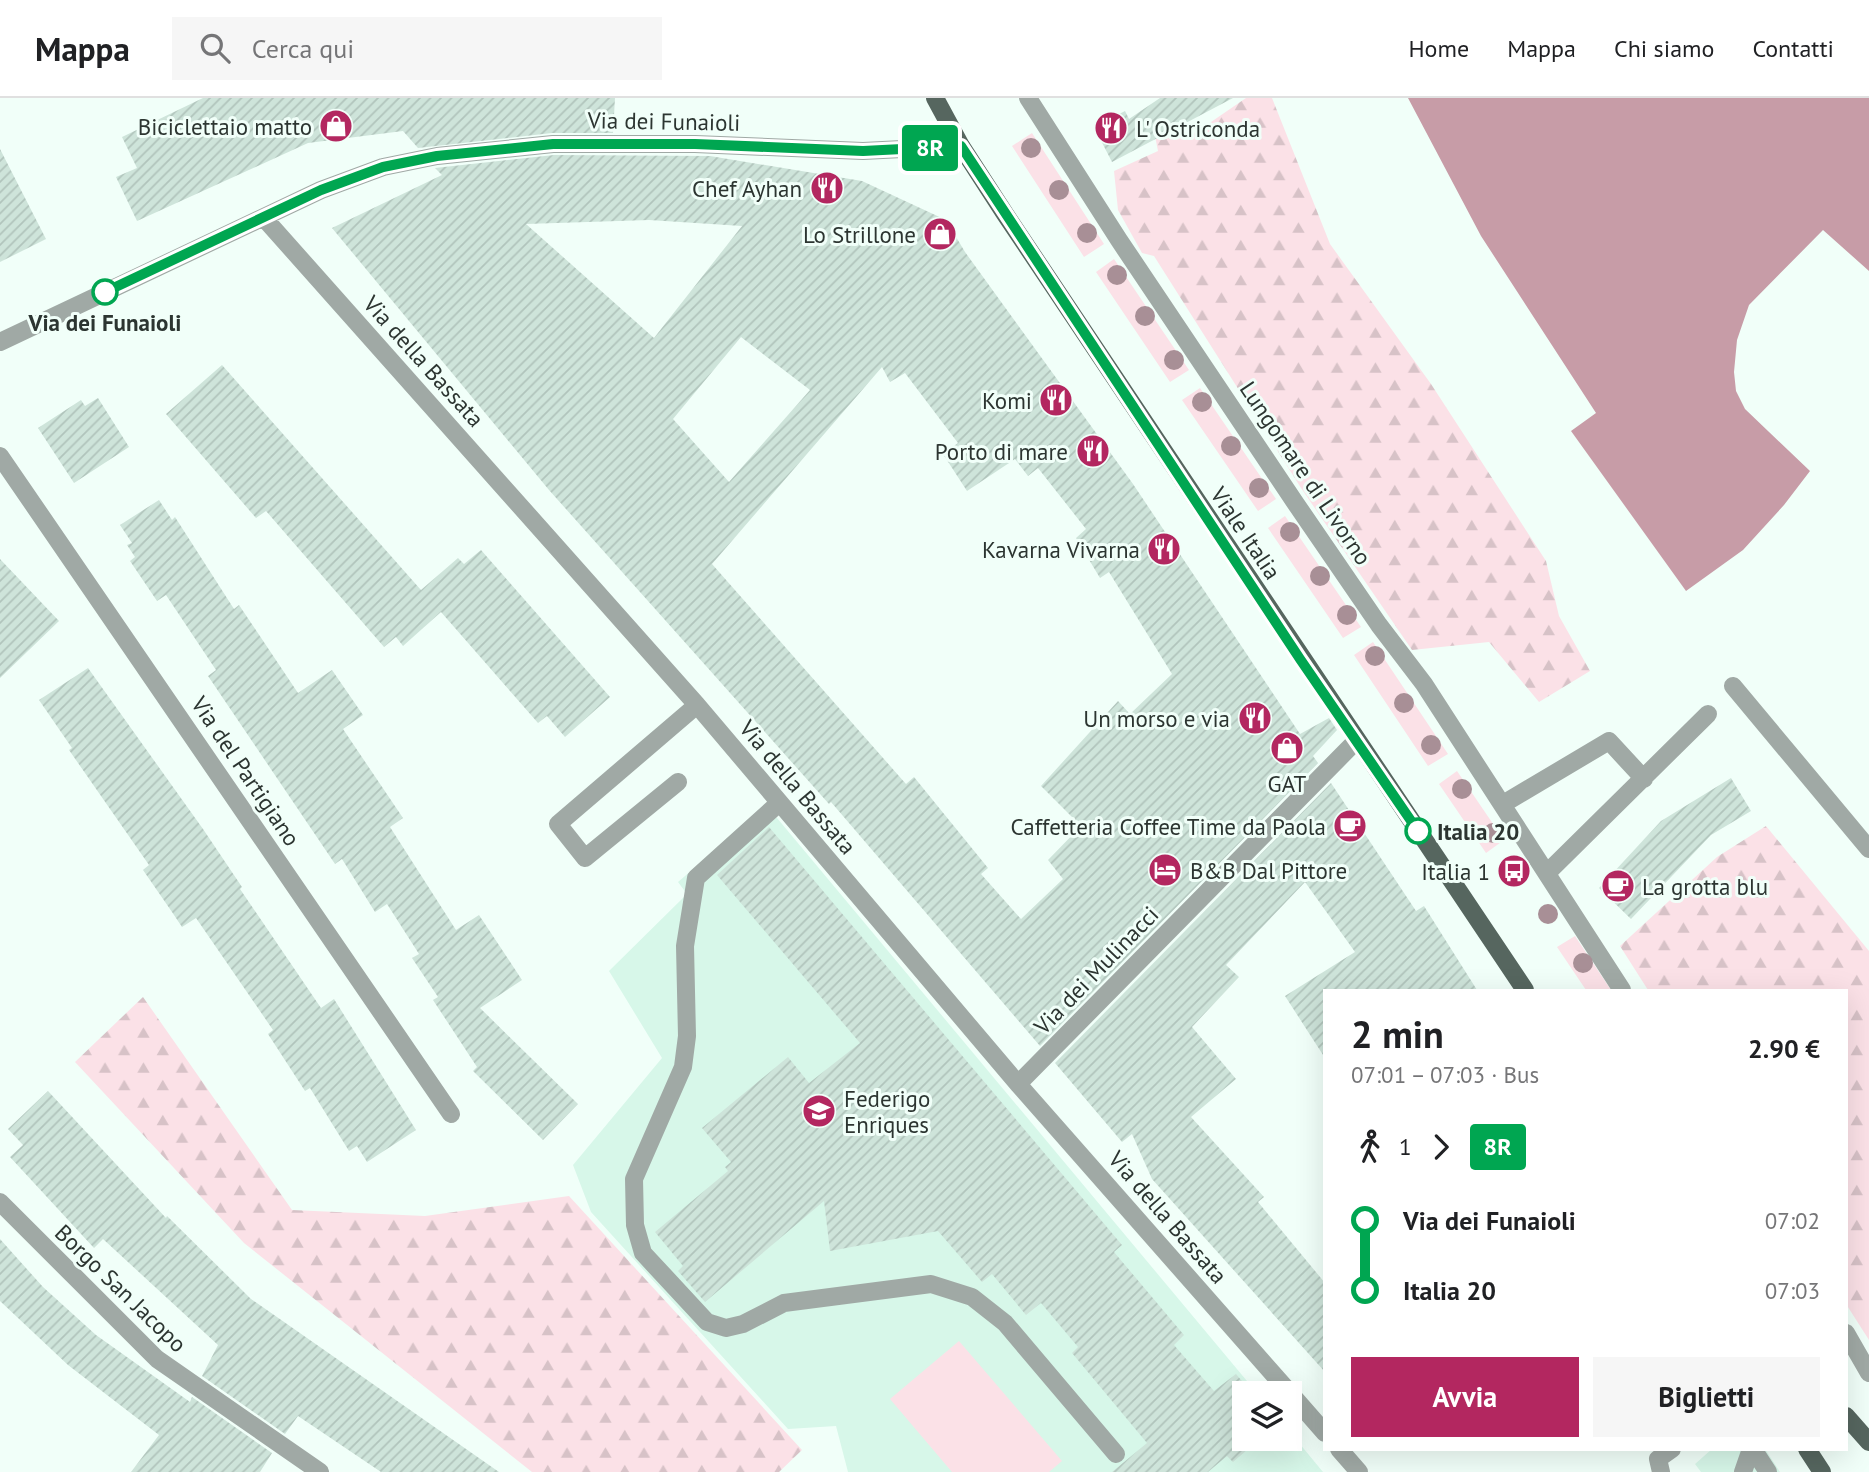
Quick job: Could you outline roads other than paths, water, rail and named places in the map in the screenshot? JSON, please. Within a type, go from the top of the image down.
[{"type":"main road","name":"Viale Italia","points":[[935,98],[961,146],[1524,989]]},
{"type":"main road","points":[[1848,1418],[1869,1442]]},
{"type":"main road","points":[[1808,1451],[1822,1472]]},
{"type":"street","name":"Lungomare di Livorno","points":[[1028,98],[1180,331],[1503,804],[1621,989]]},
{"type":"street","name":"Via dei Funaioli","points":[[0,342],[321,190],[383,167],[437,156],[553,144],[695,144],[863,151],[961,146]]},
{"type":"street","name":"Via della Bassata","points":[[264,218],[697,705],[1018,1084],[1279,1381]]},
{"type":"street","name":"Via del Partigiano","points":[[0,456],[451,1114]]},
{"type":"street","points":[[1733,686],[1869,849]]},
{"type":"street","points":[[678,782],[585,858],[558,824],[697,705]]},
{"type":"street","points":[[1547,873],[1708,715]]},
{"type":"street","name":"Via dei Mulinacci","points":[[1018,1084],[1357,740]]},
{"type":"street","points":[[1503,804],[1609,741],[1644,779]]},
{"type":"street","points":[[779,803],[696,878],[685,946],[687,1036],[683,1067],[634,1179],[635,1225],[643,1253],[706,1322],[726,1328],[743,1324],[784,1303],[918,1285],[930,1284],[972,1297],[1005,1323],[1116,1454]]},
{"type":"street","name":"Borgo San Jacopo","points":[[0,1202],[157,1359],[270,1443],[320,1472]]},
{"type":"street","points":[[1848,1336],[1869,1373]]},
{"type":"street","name":"Via della Bassata","points":[[1302,1407],[1323,1431]]},
{"type":"street","points":[[1341,1451],[1359,1472]]},
{"type":"street","points":[[1661,1472],[1658,1460],[1669,1451]]},
{"type":"street","points":[[1743,1472],[1751,1451]]},
{"type":"street","points":[[1753,1451],[1768,1472]]},
{"type":"place","name":"Biciclettaio matto","points":[[336,126]]},
{"type":"place","name":"L' Ostriconda","points":[[1111,128]]},
{"type":"place","name":"Chef Ayhan","points":[[827,188]]},
{"type":"place","name":"Lo Strillone","points":[[940,234]]},
{"type":"place","name":"Via dei Funaioli","points":[[105,292]]},
{"type":"place","name":"Komi","points":[[1056,400]]},
{"type":"place","name":"Porto di mare","points":[[1093,451]]},
{"type":"place","name":"Kavarna Vivarna","points":[[1164,549]]},
{"type":"place","name":"Un morso e via","points":[[1255,718]]},
{"type":"place","name":"GAT","points":[[1287,748]]},
{"type":"place","name":"Caffetteria Coffee Time da Paola","points":[[1350,826]]},
{"type":"place","name":"Italia 20","points":[[1418,831]]},
{"type":"place","name":"B&B Dal Pittore","points":[[1165,870]]},
{"type":"place","name":"Italia 1","points":[[1514,871]]},
{"type":"place","name":"La grotta blu","points":[[1618,886]]},
{"type":"place","name":"Federigo Enriques","points":[[819,1111]]}]
